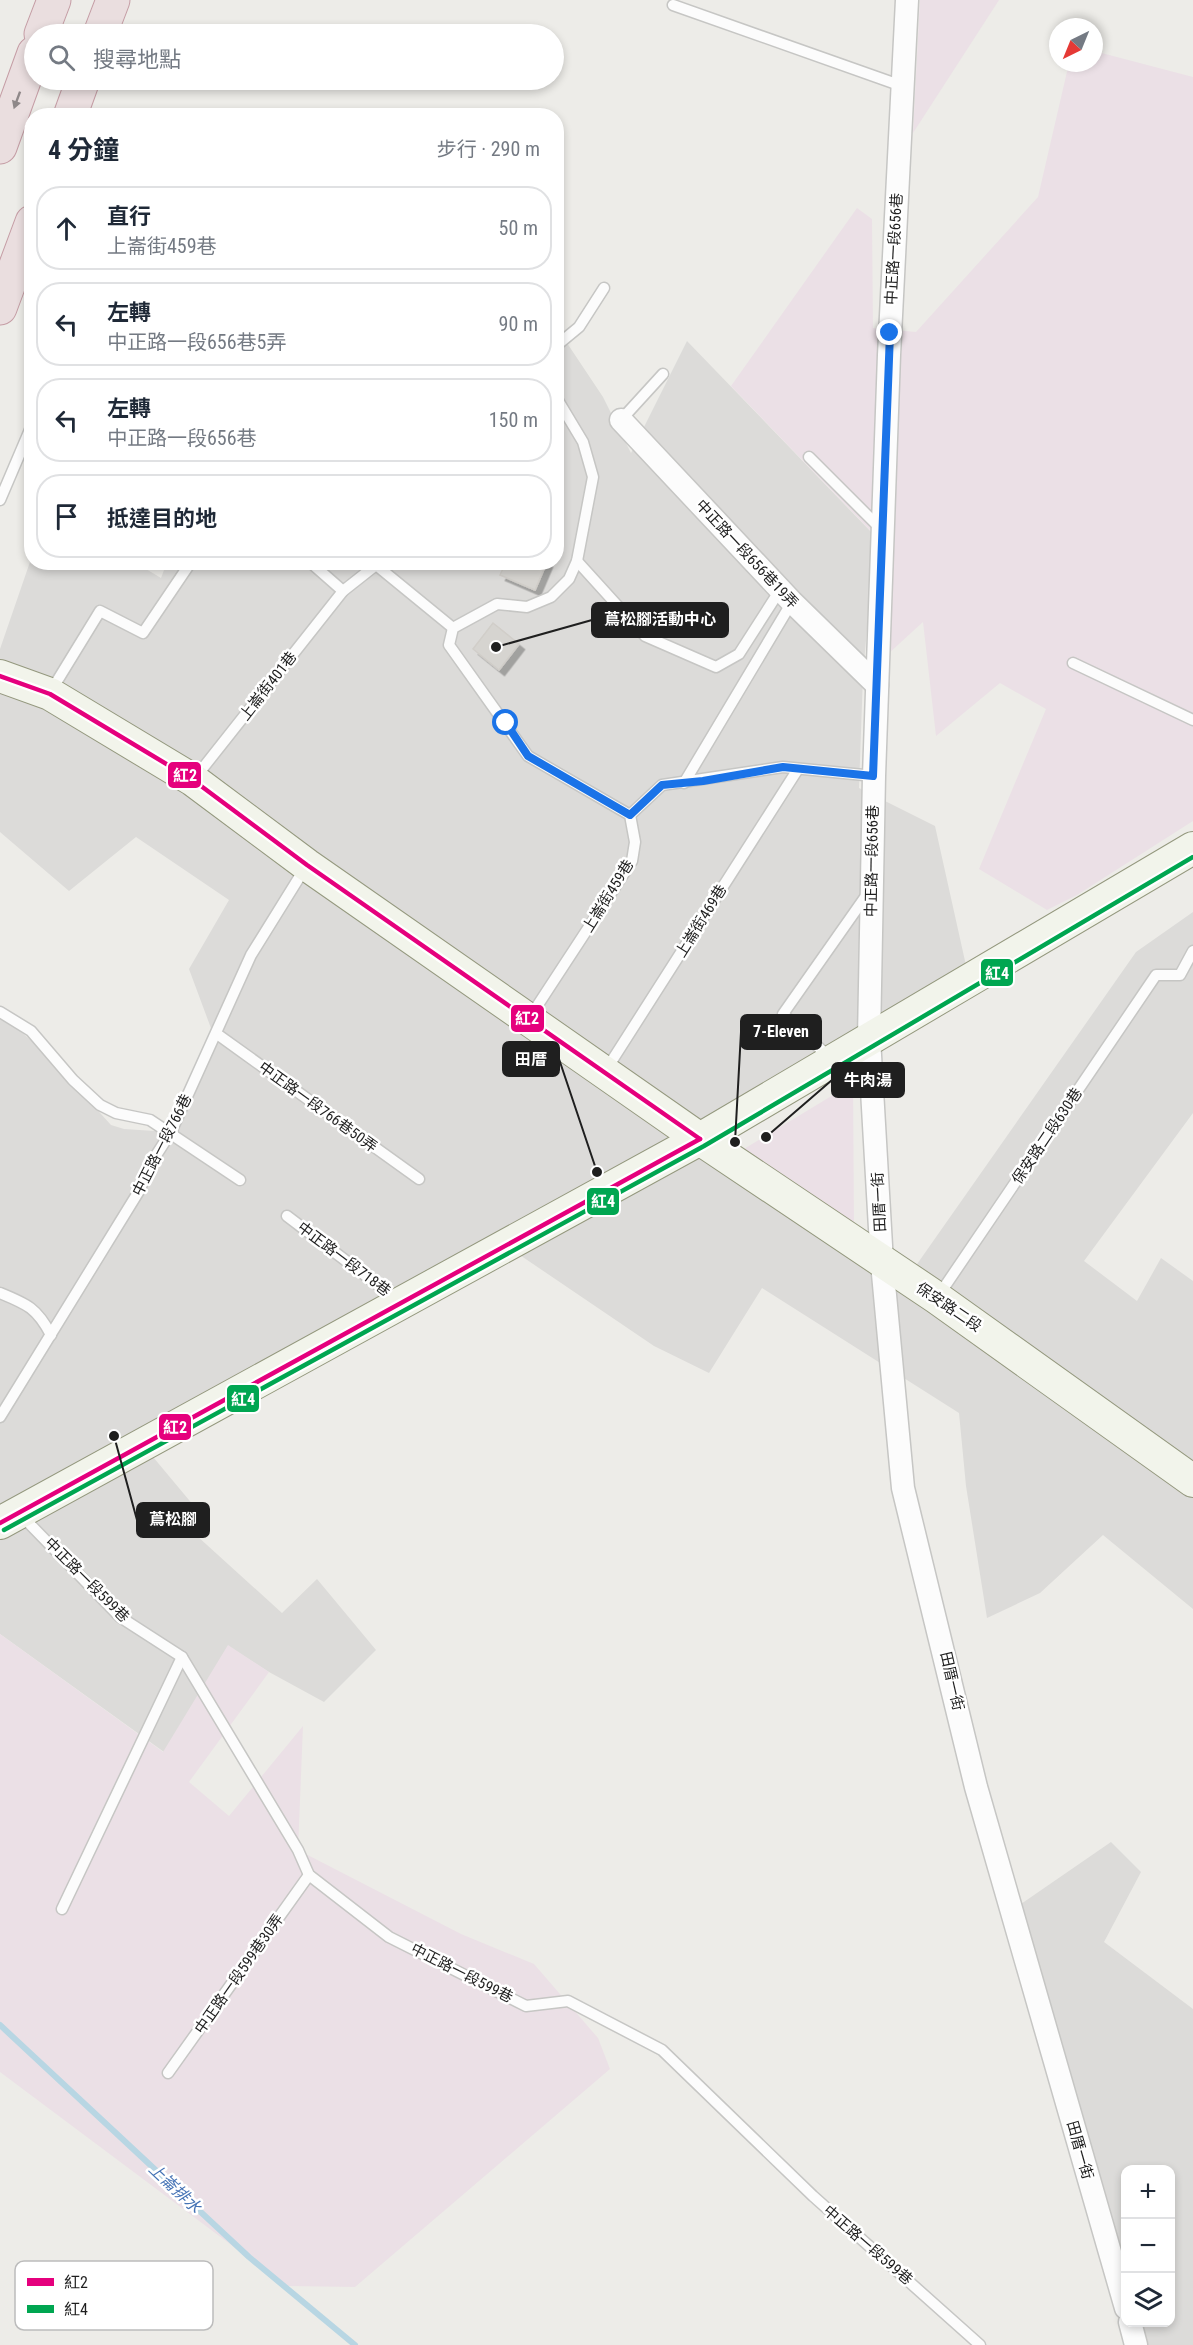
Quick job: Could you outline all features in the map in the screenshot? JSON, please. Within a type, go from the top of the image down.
[{"type":"highway","points":[[45,24],[54,0]]},
{"type":"highway","points":[[104,24],[112,0]]},
{"type":"highway","points":[[0,147],[24,80]]},
{"type":"highway","points":[[73,108],[79,90]]},
{"type":"highway","points":[[0,308],[24,244]]},
{"type":"street","name":"中正路一段656巷","points":[[869,1038],[873,776],[882,530],[907,0]]},
{"type":"street","name":"中正路一段656巷19弄","points":[[621,420],[786,596],[877,685]]},
{"type":"street","name":"保安路二段","points":[[0,676],[50,694],[193,780],[307,865],[528,1020],[882,1263],[937,1298],[1193,1481]]},
{"type":"street","points":[[10,1518],[700,1139],[1193,848]]},
{"type":"street","name":"田厝一街","points":[[869,1038],[882,1263],[903,1488],[976,1787],[1121,2294]]},
{"type":"street","points":[[1131,2327],[1136,2345]]},
{"type":"lane","points":[[673,5],[902,86]]},
{"type":"lane","points":[[564,339],[579,327],[604,288]]},
{"type":"lane","points":[[621,420],[663,374]]},
{"type":"lane","points":[[564,410],[583,442],[593,477],[577,561],[569,579],[551,597],[527,607],[497,604],[453,628],[449,645],[528,756],[630,815],[662,785],[783,767],[873,776]]},
{"type":"lane","points":[[0,500],[24,444]]},
{"type":"lane","points":[[809,457],[882,530]]},
{"type":"lane","points":[[577,561],[645,636],[716,667],[739,654],[786,596]]},
{"type":"lane","points":[[50,694],[100,611],[143,633],[186,570]]},
{"type":"lane","points":[[319,570],[343,591]]},
{"type":"lane","name":"上崙街401巷","points":[[193,780],[343,591],[369,570]]},
{"type":"lane","name":"上崙街401巷","points":[[381,570],[453,628]]},
{"type":"lane","points":[[684,783],[786,596]]},
{"type":"lane","points":[[1073,663],[1193,720]]},
{"type":"lane","name":"上崙街469巷","points":[[605,1073],[798,769]]},
{"type":"lane","name":"上崙街459巷","points":[[528,1020],[632,861],[635,842],[630,815]]},
{"type":"lane","name":"中正路一段766巷","points":[[0,1416],[139,1191],[153,1160],[171,1132],[252,955],[307,865]]},
{"type":"lane","points":[[833,1060],[783,1014],[872,888]]},
{"type":"lane","name":"保安路二段630巷","points":[[937,1298],[1156,975],[1180,975],[1193,951]]},
{"type":"lane","points":[[0,1012],[31,1031],[73,1080],[100,1105],[116,1113],[150,1120],[240,1180]]},
{"type":"lane","name":"中正路一段766巷50弄","points":[[217,1034],[419,1179]]},
{"type":"lane","name":"中正路一段718巷","points":[[287,1216],[401,1303]]},
{"type":"lane","points":[[0,1293],[23,1302],[42,1317],[51,1335]]},
{"type":"lane","name":"中正路一段599巷","points":[[10,1518],[120,1617],[182,1657],[298,1850],[309,1875],[389,1937],[526,2006],[568,2001],[662,2050],[813,2196],[980,2345]]},
{"type":"lane","points":[[62,1908],[182,1657]]},
{"type":"lane","name":"中正路一段599巷30弄","points":[[168,2073],[309,1875]]},
{"type":"shaded area","points":[[920,0],[999,0],[913,133]]},
{"type":"shaded area","points":[[1103,53],[1193,77],[1193,821],[1077,895],[1047,910],[979,869],[1046,709],[1000,683],[936,736],[923,622],[888,654],[888,549],[731,386],[857,208],[872,219],[873,328],[916,332],[1038,197],[1067,72],[1103,72]]},
{"type":"shaded area","points":[[564,338],[603,397],[631,453],[687,341],[875,536],[863,675],[859,788],[935,826],[969,979],[700,1131],[908,1277],[1136,952],[1193,912],[1193,1113],[1084,1261],[1137,1301],[1161,1258],[1193,1281],[1193,1609],[1103,1535],[1040,1593],[987,1618],[966,1486],[959,1413],[762,1288],[709,1373],[654,1346],[508,1247],[138,1439],[194,1506],[196,1535],[282,1613],[317,1579],[376,1650],[324,1702],[228,1646],[164,1752],[0,1634],[0,1019],[10,1023],[43,1050],[111,1125],[124,1129],[170,1132],[215,1039],[189,969],[229,900],[136,837],[69,891],[0,832],[0,649],[27,570],[148,570],[161,578],[164,570],[564,570]]},
{"type":"shaded area","points":[[853,1083],[854,1234],[739,1152]]},
{"type":"shaded area","points":[[0,1634],[163,1752],[228,1645],[269,1672],[189,1782],[229,1816],[303,1726],[298,1850],[461,1934],[534,1964],[598,2038],[610,2069],[355,2287],[286,2286],[0,2072]]},
{"type":"shaded area","points":[[1111,1842],[1141,1872],[1104,1942],[1193,2009],[1193,2345],[1145,2345],[1140,2327],[1175,2327],[1175,2165],[1121,2165],[1121,2261],[1021,1904]]},
{"type":"building","points":[[502,570],[544,570],[535,590],[500,575]]},
{"type":"building","points":[[493,623],[519,644],[499,670],[473,649]]},
{"type":"waterway","name":"上崙排水","points":[[0,2025],[249,2257],[355,2345]]},
{"type":"transit line","name":"紅2","points":[[0,676],[50,694],[193,780],[307,865],[700,1139]]},
{"type":"transit line","name":"紅4","points":[[4,1530],[704,1146],[1193,857]]},
{"type":"transit line","name":"紅2","points":[[0,1523],[700,1139]]},
{"type":"place","name":"蔦松腳活動中心","points":[[496,647]]},
{"type":"place","name":"牛肉湯","points":[[766,1137]]},
{"type":"place","name":"7-Eleven","points":[[735,1142]]},
{"type":"place","name":"田厝","points":[[597,1172]]},
{"type":"place","name":"蔦松腳","points":[[114,1436]]},
{"type":"route","points":[[506,723],[528,756],[630,815],[662,785],[703,781],[783,767],[873,776],[890,333]]}]
